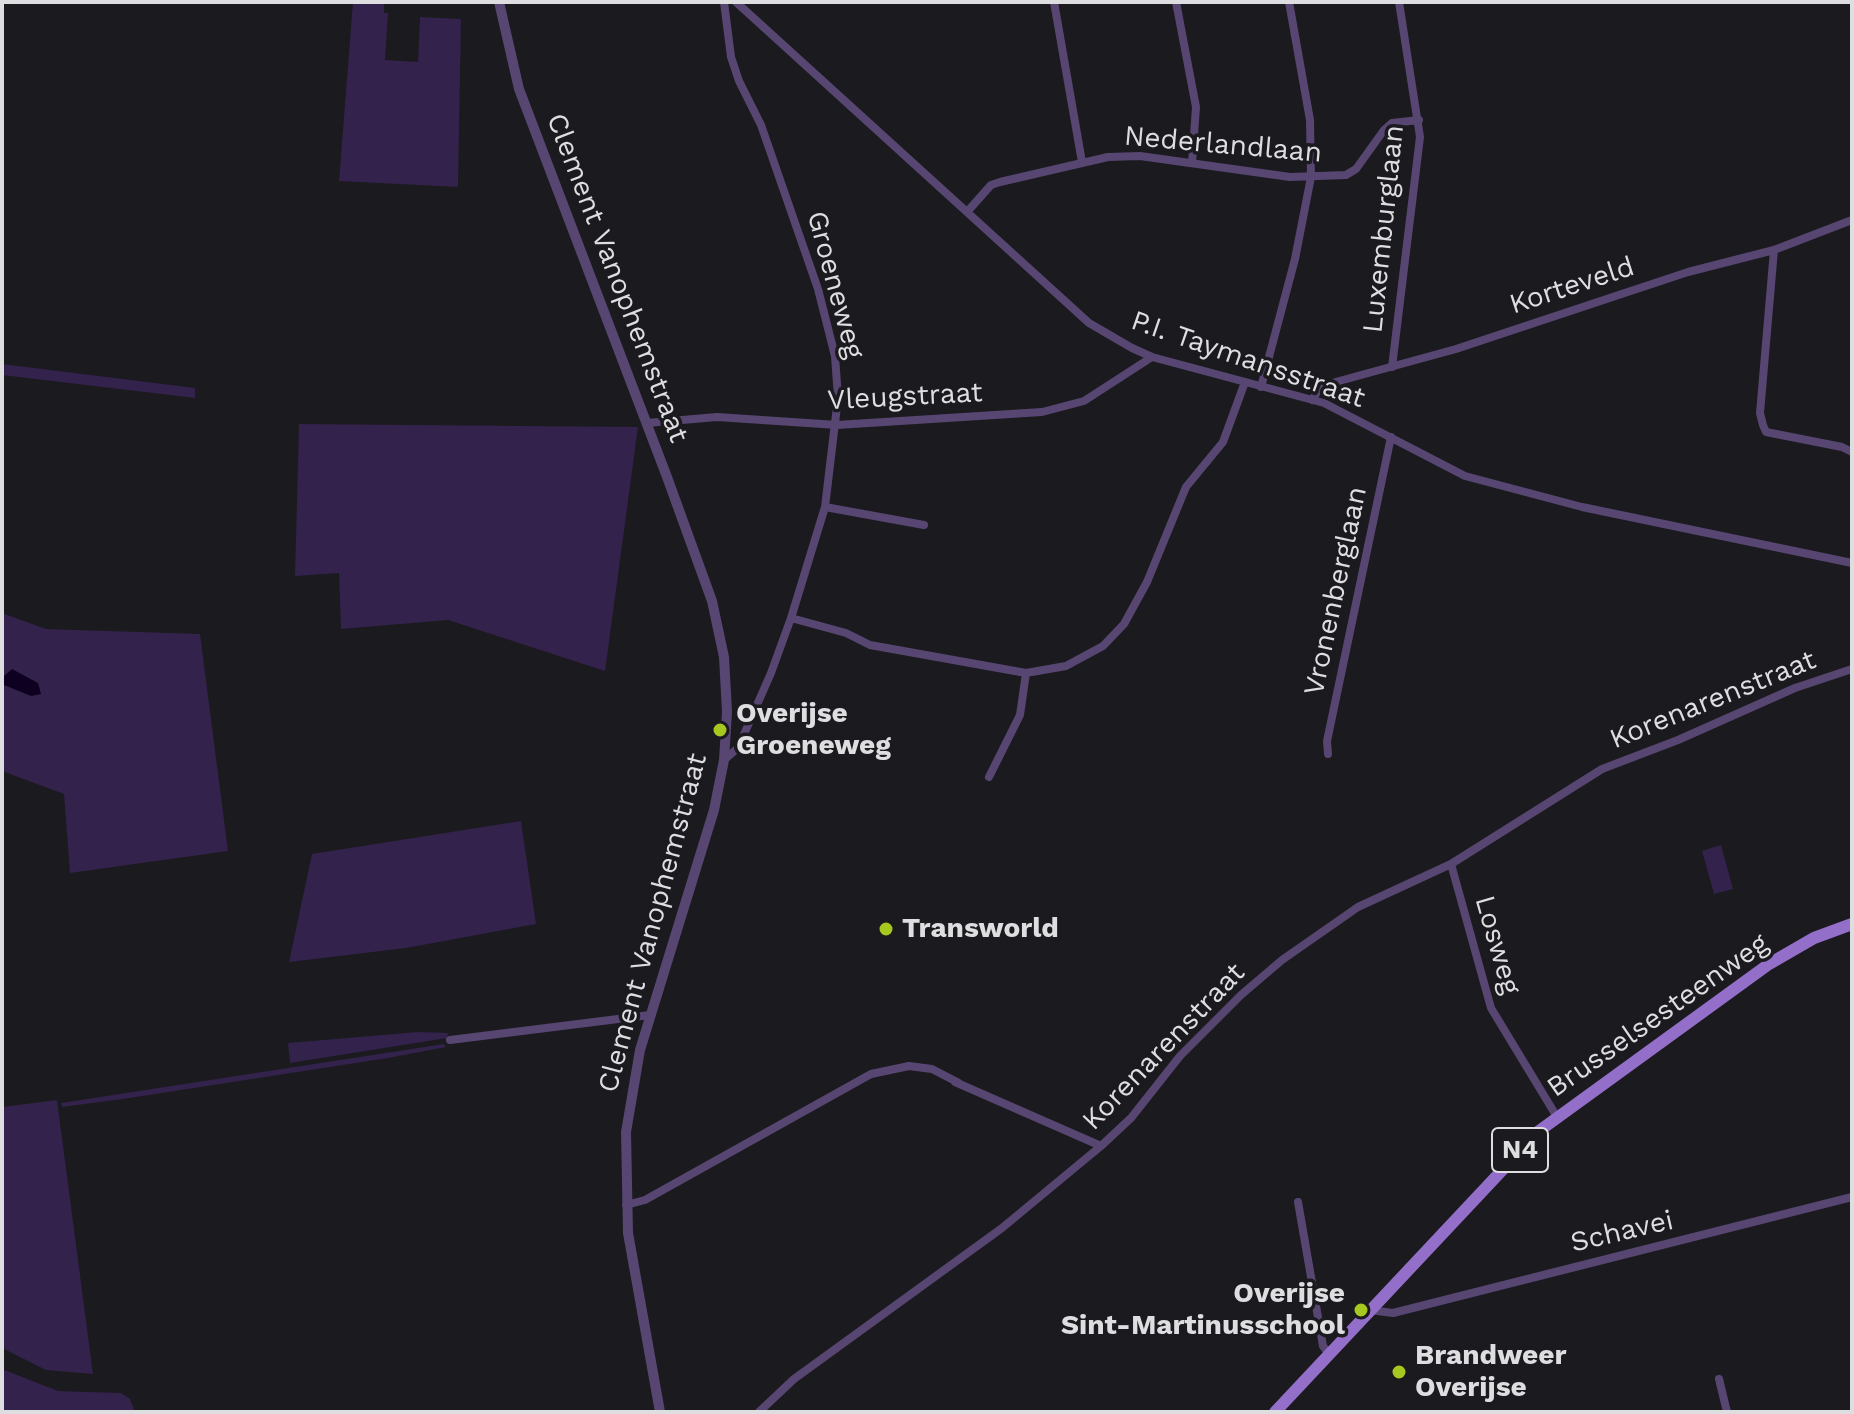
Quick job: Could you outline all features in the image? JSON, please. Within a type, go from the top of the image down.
[{"type":"main road","name":"Brusselsesteenweg","points":[[1275,1412],[1527,1144],[1557,1117],[1769,964],[1814,938],[1852,924]]},
{"type":"street","name":"Clement Vanophemstraat","points":[[499,2],[519,89],[712,601],[724,657],[727,712],[724,760],[697,868],[650,1015],[629,1107],[626,1205],[633,1273],[660,1412]]},
{"type":"street","name":"Groeneweg","points":[[724,2],[731,57],[761,125],[818,289],[837,372],[837,425],[825,507],[791,618],[738,748],[724,760]]},
{"type":"street","name":"P.I. Taymansstraat","points":[[736,2],[1089,323],[1152,357],[1312,400],[1367,422],[1437,463],[1490,484],[1582,507],[1852,563]]},
{"type":"street","points":[[1054,2],[1082,162]]},
{"type":"street","points":[[1176,2],[1196,107],[1192,163]]},
{"type":"street","points":[[1261,387],[1295,259],[1311,177],[1310,120],[1289,2]]},
{"type":"street","name":"Luxemburglaan","points":[[1392,367],[1419,120],[1399,2]]},
{"type":"street","name":"Nederlandlaan","points":[[967,212],[991,185],[1082,162],[1140,156],[1311,177],[1346,175],[1356,169],[1392,123],[1419,120]]},
{"type":"street","name":"Korteveld","points":[[1312,400],[1321,386],[1392,367],[1688,272],[1774,250],[1852,220]]},
{"type":"street","points":[[1774,250],[1760,413],[1763,425],[1766,432],[1842,447],[1852,452]]},
{"type":"street","name":"Vleugstraat","points":[[647,423],[717,417],[837,425],[1042,412],[1084,401],[1152,357]]},
{"type":"street","points":[[791,618],[846,633],[870,645],[1026,673],[1066,666],[1103,646],[1124,624],[1147,582],[1186,487],[1223,442],[1245,382]]},
{"type":"street","name":"Vronenberglaan","points":[[1328,754],[1327,741],[1391,437]]},
{"type":"street","points":[[825,507],[924,525]]},
{"type":"street","name":"Korenarenstraat","points":[[759,1412],[794,1379],[1002,1228],[1101,1146],[1131,1118],[1199,1036],[1282,960],[1358,907],[1451,864],[1602,769],[1678,740],[1785,692],[1852,669]]},
{"type":"street","points":[[989,777],[1020,715],[1026,673]]},
{"type":"street","name":"Losweg","points":[[1451,864],[1491,1008],[1557,1117]]},
{"type":"street","points":[[450,1040],[650,1015]]},
{"type":"street","points":[[626,1205],[645,1200],[871,1074],[892,1067],[922,1069],[1101,1146]]},
{"type":"street","name":"Schavei","points":[[1370,1310],[1383,1313],[1402,1310],[1852,1197]]},
{"type":"street","points":[[1298,1202],[1323,1346],[1329,1354]]},
{"type":"street","points":[[1383,1297],[1402,1310]]},
{"type":"street","points":[[1719,1379],[1727,1412]]},
{"type":"shaded area","points":[[353,2],[384,2],[384,13],[388,13],[385,60],[418,62],[420,17],[461,19],[458,187],[339,181]]},
{"type":"shaded area","points":[[2,364],[195,388],[195,398],[2,375]]},
{"type":"shaded area","points":[[299,424],[638,427],[605,671],[448,620],[341,629],[339,573],[295,576]]},
{"type":"shaded area","points":[[2,613],[46,629],[200,634],[228,851],[70,873],[64,794],[2,771]]},
{"type":"shaded area","points":[[12,669],[38,683],[41,694],[31,696],[4,685],[4,676]]},
{"type":"shaded area","points":[[521,821],[536,924],[406,948],[289,962],[312,854]]},
{"type":"shaded area","points":[[1721,845],[1733,889],[1714,894],[1702,851]]},
{"type":"shaded area","points":[[418,1032],[448,1033],[447,1038],[290,1063],[288,1043]]},
{"type":"shaded area","points":[[444,1044],[446,1047],[388,1058],[123,1099],[62,1107],[61,1103]]},
{"type":"shaded area","points":[[57,1100],[93,1374],[46,1370],[2,1348],[2,1107]]},
{"type":"shaded area","points":[[2,1369],[58,1391],[121,1393],[130,1399],[135,1412],[2,1412]]},
{"type":"place","name":"Overijse Groeneweg","points":[[720,730]]},
{"type":"place","name":"Transworld","points":[[886,929]]},
{"type":"place","name":"Overijse Sint-Martinusschool","points":[[1361,1310]]},
{"type":"place","name":"Brandweer Overijse","points":[[1399,1372]]}]
